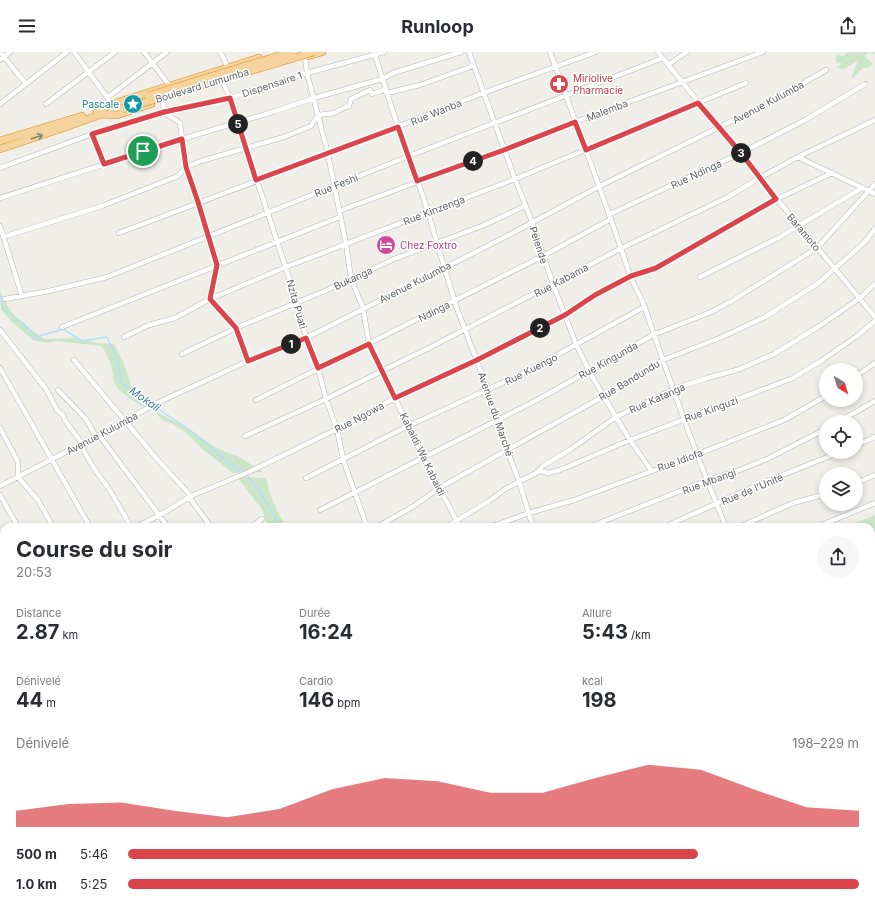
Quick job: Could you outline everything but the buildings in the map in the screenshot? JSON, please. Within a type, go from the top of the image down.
[{"type":"highway","points":[[98,113],[112,104],[279,52]]},
{"type":"highway","name":"Boulevard Lumumba","points":[[122,107],[291,52]]},
{"type":"highway","name":"Boulevard Lumumba","points":[[0,141],[314,52]]},
{"type":"highway","points":[[98,113],[117,115],[322,52]]},
{"type":"highway","name":"Boulevard Lumumba","points":[[0,149],[60,129],[98,113]]},
{"type":"street","points":[[0,52],[2,58],[26,84]]},
{"type":"street","points":[[2,58],[10,52]]},
{"type":"street","points":[[0,104],[67,52]]},
{"type":"street","points":[[74,52],[112,104]]},
{"type":"street","points":[[46,104],[115,52]]},
{"type":"street","points":[[144,52],[169,85]]},
{"type":"street","points":[[108,97],[167,52]]},
{"type":"street","points":[[220,52],[227,68],[223,82]]},
{"type":"street","name":"Dispensaire 1","points":[[0,168],[92,134],[164,112],[230,98],[307,73],[374,53],[384,52]]},
{"type":"street","points":[[0,198],[182,139],[238,123],[314,98],[382,79],[392,74],[461,52]]},
{"type":"street","name":"Pelende","points":[[468,52],[532,222],[542,256],[576,344],[589,371],[616,417],[651,470]]},
{"type":"street","points":[[550,52],[600,186],[631,276],[724,523]]},
{"type":"street","name":"Rue Wanba","points":[[119,233],[328,154],[483,93],[596,52]]},
{"type":"street","name":"Baramoto","points":[[658,52],[669,64],[698,103],[761,177],[776,199],[875,317]]},
{"type":"street","points":[[669,64],[687,52]]},
{"type":"street","name":"Malemba","points":[[339,211],[763,52]]},
{"type":"street","name":"Avenue du Marché","points":[[374,53],[428,213],[455,300],[488,390],[496,421],[519,481],[532,523]]},
{"type":"street","name":"Kabaidi Wa Kabaidi","points":[[306,57],[307,73],[328,154],[346,244],[351,278],[363,308],[369,344],[423,457],[458,523]]},
{"type":"street","name":"Rue Feshi","points":[[5,299],[49,291],[107,277],[409,156],[663,58]]},
{"type":"street","points":[[3,237],[109,203],[178,176],[186,167],[216,156],[246,149],[284,137],[311,126],[318,115],[335,113],[349,106],[351,99],[370,90],[372,94],[384,90],[387,93],[420,85],[473,66]]},
{"type":"street","name":"Avenue Kulumba","points":[[0,486],[124,422],[157,403],[248,361],[306,338],[600,186],[772,101],[826,70]]},
{"type":"street","name":"Nzita Puati","points":[[223,82],[230,98],[276,242],[286,267],[306,338],[318,368],[326,400],[337,429],[343,459],[366,523]]},
{"type":"street","name":"Rue Kinzenga","points":[[124,337],[149,325],[175,318],[210,299],[286,267],[515,179],[746,83]]},
{"type":"street","name":"Rue Ndinga","points":[[610,217],[805,120],[865,84]]},
{"type":"street","points":[[164,100],[164,112],[180,123],[186,167],[217,265],[210,299],[236,328],[248,361]]},
{"type":"street","name":"Rue Kabama","points":[[245,436],[326,400],[622,248],[728,198],[761,177],[798,157],[875,120]]},
{"type":"street","points":[[92,134],[104,164]]},
{"type":"street","points":[[798,157],[875,194]]},
{"type":"street","name":"Rue Ngowa","points":[[144,523],[190,496],[249,472],[337,429],[395,398],[477,360],[565,315],[595,295],[631,276],[656,268],[776,199],[832,173]]},
{"type":"street","name":"Rue Kingunda","points":[[320,510],[496,421],[653,335],[711,312],[730,302],[817,248],[875,184]]},
{"type":"street","points":[[700,277],[778,238],[862,188]]},
{"type":"street","name":"Bukanga","points":[[182,354],[236,328],[394,259],[482,226],[525,206]]},
{"type":"street","points":[[62,327],[340,217]]},
{"type":"street","name":"Ndinga","points":[[256,400],[542,256],[610,217]]},
{"type":"street","points":[[0,226],[22,296]]},
{"type":"street","name":"Rue Bandundu","points":[[384,523],[414,506],[439,488],[604,396],[663,360],[722,337],[765,317],[817,284],[864,243],[875,229]]},
{"type":"street","name":"Rue Katanga","points":[[452,523],[519,481],[536,473],[543,466],[571,449],[616,417],[674,389],[737,370],[774,354],[818,327],[860,298],[875,284]]},
{"type":"street","name":"Rue Kuengo","points":[[306,478],[408,426],[528,372],[644,307]]},
{"type":"street","name":"Rue Kinguzi","points":[[536,473],[540,471],[548,473],[560,470],[630,440],[793,378],[821,362],[875,321]]},
{"type":"street","points":[[0,330],[20,358],[46,389],[57,410],[63,415],[93,467],[111,492],[129,523]]},
{"type":"street","points":[[74,360],[124,422],[142,440],[190,496],[208,523]]},
{"type":"street","points":[[863,371],[875,363]]},
{"type":"street","points":[[0,368],[53,459],[88,523]]},
{"type":"street","points":[[58,390],[86,419],[97,436],[165,523]]},
{"type":"street","name":"Rue Idiofa","points":[[501,523],[574,500],[651,470],[698,454],[784,420],[819,400]]},
{"type":"street","points":[[850,415],[875,400]]},
{"type":"street","points":[[0,428],[18,462],[18,477],[38,500],[51,523]]},
{"type":"street","name":"Rue Mbangi","points":[[599,523],[708,480],[737,471],[767,459],[819,433]]},
{"type":"street","points":[[863,442],[875,437]]},
{"type":"street","name":"Rue de l'Unité","points":[[673,523],[823,459]]},
{"type":"street","points":[[863,481],[875,475]]},
{"type":"street","points":[[0,495],[16,523]]},
{"type":"street","points":[[748,523],[793,503],[819,496]]},
{"type":"street","points":[[827,523],[875,503]]},
{"type":"street","points":[[256,523],[262,519]]},
{"type":"green space","points":[[848,52],[869,52],[864,56],[873,64],[870,67],[863,68],[851,79],[858,60],[842,70],[838,67],[842,63],[837,63],[835,59],[837,55],[843,56]]},
{"type":"green space","points":[[0,289],[3,299],[13,314],[30,329],[45,339],[74,338],[97,343],[114,344],[124,364],[133,391],[155,411],[189,429],[215,447],[236,455],[263,472],[233,473],[206,452],[184,431],[173,424],[163,421],[153,410],[140,405],[118,389],[114,382],[112,367],[105,351],[101,346],[57,341],[48,343],[33,340],[12,322],[1,309]]},
{"type":"green space","points":[[237,477],[266,478],[274,504],[284,523],[267,523],[261,508]]},
{"type":"green space","points":[[875,515],[875,523],[855,523]]},
{"type":"waterway","name":"Mokali","points":[[0,294],[4,310],[24,324],[36,337],[63,329],[82,341],[107,337],[117,359],[121,382],[151,404]]},
{"type":"waterway","name":"Mokali","points":[[154,406],[194,433],[237,469],[248,476],[279,523]]},
{"type":"place","name":"Miriolive Pharmacie","points":[[559,84]]},
{"type":"place","name":"Pascale","points":[[133,104]]},
{"type":"place","name":"Chez Foxtro","points":[[386,245]]},
{"type":"route","points":[[230,98],[256,180],[398,127],[417,181],[558,130],[575,122],[586,150],[698,103],[761,177],[776,199],[656,268],[631,276],[595,295],[565,315],[477,360],[395,398],[369,344],[318,368],[306,338],[248,361],[236,328],[210,299],[217,265],[186,167],[182,139],[143,151],[104,164],[92,134],[164,112],[230,98]]}]
